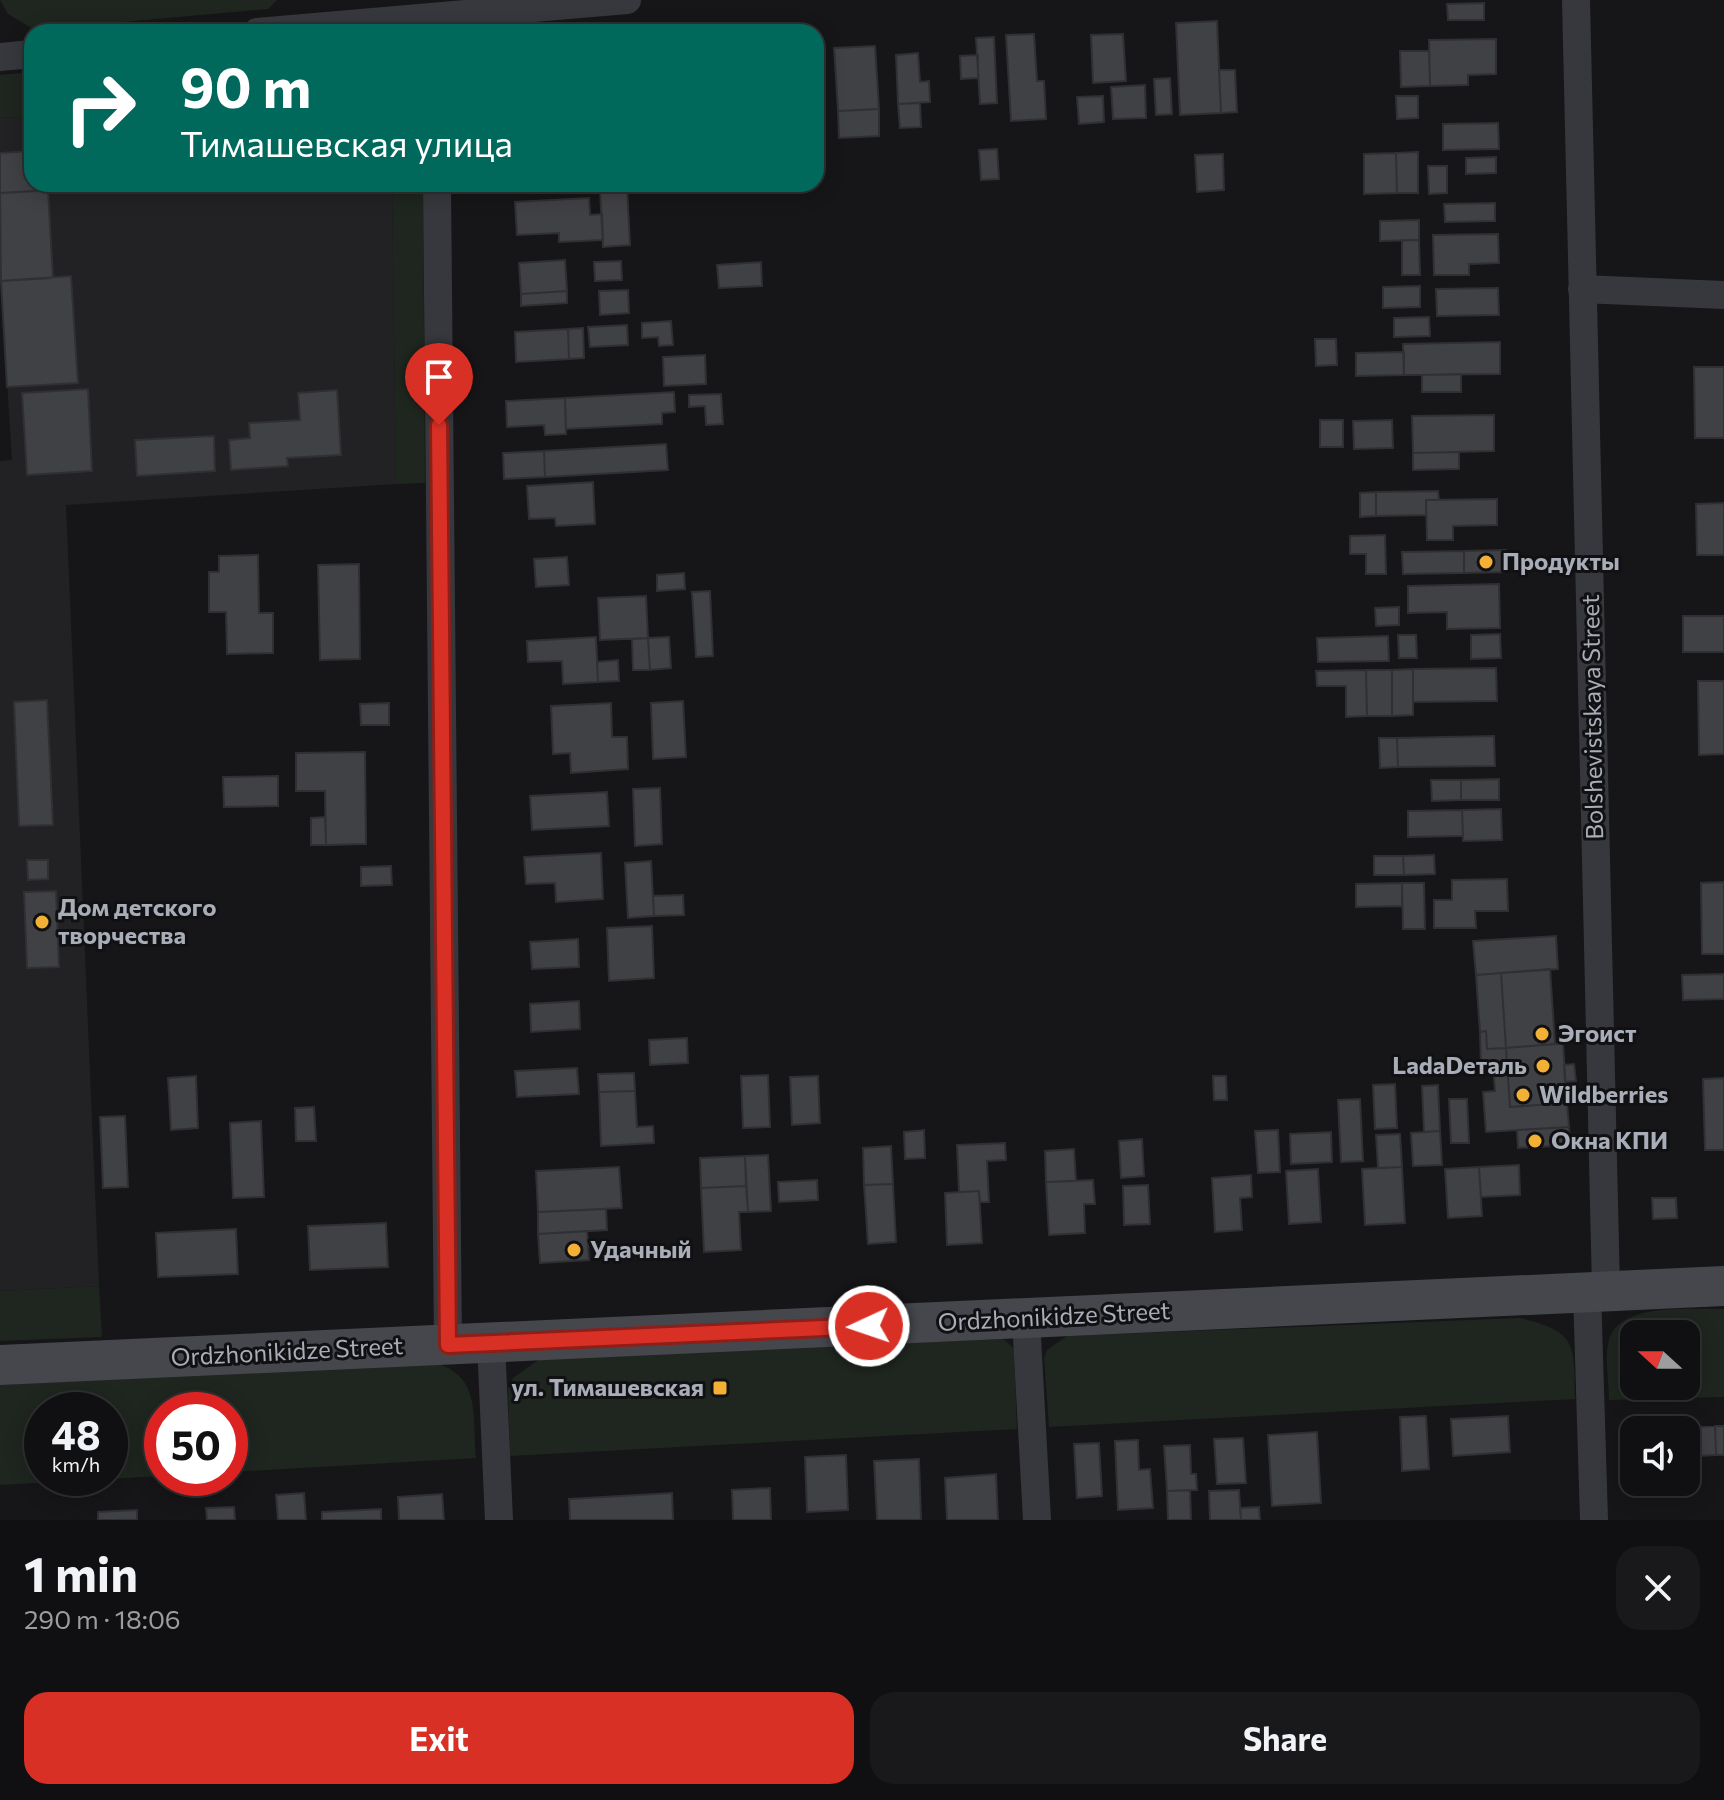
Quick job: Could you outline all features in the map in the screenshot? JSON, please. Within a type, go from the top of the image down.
[{"type":"main road","name":"Ordzhonikidze Street","points":[[0,1365],[1724,1286]]},
{"type":"street","points":[[436,24],[627,0]]},
{"type":"street","name":"Bolshevistskaya Street","points":[[1576,0],[1597,1290],[1594,1520]]},
{"type":"street","points":[[0,57],[24,55]]},
{"type":"street","points":[[437,192],[448,1345]]},
{"type":"street","points":[[1582,289],[1724,295]]},
{"type":"street","points":[[1026,1319],[1037,1520]]},
{"type":"street","points":[[491,1343],[499,1520]]},
{"type":"shaded area","points":[[0,0],[277,0],[268,9],[102,24],[25,24],[8,14]]},
{"type":"shaded area","points":[[24,73],[24,116],[0,118],[0,75]]},
{"type":"shaded area","points":[[24,116],[24,192],[392,192],[396,484],[66,505],[99,1286],[0,1291],[0,461],[12,460],[0,270],[0,118]]},
{"type":"shaded area","points":[[392,192],[423,192],[425,483],[396,484]]},
{"type":"shaded area","points":[[99,1286],[102,1337],[0,1341],[0,1291]]},
{"type":"shaded area","points":[[1675,1309],[1724,1309],[1724,1397],[1700,1398],[1700,1320],[1626,1320],[1639,1314]]},
{"type":"shaded area","points":[[1520,1318],[1553,1329],[1569,1343],[1574,1365],[1575,1399],[1049,1427],[1044,1358],[1047,1350],[1067,1336]]},
{"type":"shaded area","points":[[1620,1325],[1620,1400],[1609,1400],[1607,1351],[1614,1330]]},
{"type":"shaded area","points":[[1003,1339],[1014,1348],[1017,1429],[510,1456],[508,1389],[513,1378],[541,1358]]},
{"type":"shaded area","points":[[433,1362],[449,1368],[460,1377],[467,1387],[474,1412],[476,1458],[248,1471],[248,1392],[144,1392],[144,1477],[128,1478],[128,1392],[24,1392],[24,1484],[0,1485],[0,1385]]},
{"type":"building","points":[[1484,3],[1484,20],[1448,20],[1447,4]]},
{"type":"building","points":[[1217,21],[1221,113],[1180,115],[1176,23]]},
{"type":"building","points":[[1034,34],[1037,81],[1044,81],[1046,119],[1011,121],[1006,35]]},
{"type":"building","points":[[1123,34],[1126,81],[1093,83],[1091,35]]},
{"type":"building","points":[[994,37],[997,103],[980,104],[976,38]]},
{"type":"building","points":[[1496,39],[1496,74],[1468,75],[1468,85],[1430,86],[1429,40]]},
{"type":"building","points":[[875,46],[879,109],[838,111],[834,48]]},
{"type":"building","points":[[1400,51],[1429,51],[1430,86],[1401,87]]},
{"type":"building","points":[[918,53],[920,82],[929,81],[930,102],[898,104],[896,55]]},
{"type":"building","points":[[978,55],[978,78],[961,79],[960,56]]},
{"type":"building","points":[[1219,70],[1235,70],[1237,112],[1221,113]]},
{"type":"building","points":[[1170,78],[1172,114],[1156,115],[1154,79]]},
{"type":"building","points":[[1145,85],[1146,118],[1113,119],[1111,87]]},
{"type":"building","points":[[1103,96],[1104,122],[1079,124],[1077,97]]},
{"type":"building","points":[[1396,96],[1418,96],[1418,118],[1397,119]]},
{"type":"building","points":[[920,103],[921,127],[900,128],[898,104]]},
{"type":"building","points":[[879,109],[879,136],[839,138],[838,111]]},
{"type":"building","points":[[1498,123],[1499,149],[1443,150],[1443,124]]},
{"type":"building","points":[[997,149],[999,179],[981,180],[979,150]]},
{"type":"building","points":[[24,152],[24,192],[0,193],[0,153]]},
{"type":"building","points":[[1418,152],[1418,193],[1397,193],[1396,153]]},
{"type":"building","points":[[1396,153],[1397,193],[1364,194],[1364,154]]},
{"type":"building","points":[[1223,154],[1224,190],[1197,192],[1195,155]]},
{"type":"building","points":[[1496,157],[1496,173],[1466,174],[1466,158]]},
{"type":"building","points":[[1428,166],[1447,166],[1447,193],[1429,194]]},
{"type":"building","points":[[48,192],[53,278],[1,281],[0,193]]},
{"type":"building","points":[[600,192],[627,192],[630,245],[603,247]]},
{"type":"building","points":[[589,198],[590,215],[602,214],[603,240],[559,242],[559,233],[517,235],[515,202]]},
{"type":"building","points":[[1495,203],[1495,221],[1445,222],[1444,204]]},
{"type":"building","points":[[1419,220],[1419,240],[1380,241],[1380,221]]},
{"type":"building","points":[[1498,234],[1499,263],[1469,264],[1469,275],[1434,275],[1433,235]]},
{"type":"building","points":[[1402,240],[1419,240],[1420,275],[1402,275]]},
{"type":"building","points":[[565,260],[567,291],[521,294],[519,263]]},
{"type":"building","points":[[621,261],[622,280],[595,281],[594,262]]},
{"type":"building","points":[[761,262],[762,286],[719,288],[717,265]]},
{"type":"building","points":[[71,276],[78,383],[7,387],[1,281]]},
{"type":"building","points":[[1420,286],[1420,307],[1383,308],[1383,287]]},
{"type":"building","points":[[1498,288],[1499,315],[1437,316],[1436,289]]},
{"type":"building","points":[[628,290],[629,313],[600,315],[599,291]]},
{"type":"building","points":[[567,291],[567,303],[521,306],[521,294]]},
{"type":"building","points":[[1429,317],[1430,336],[1394,337],[1394,318]]},
{"type":"building","points":[[671,321],[673,345],[659,346],[658,337],[642,338],[642,323]]},
{"type":"building","points":[[627,325],[628,345],[590,347],[588,327]]},
{"type":"building","points":[[583,328],[584,358],[569,359],[568,329]]},
{"type":"building","points":[[568,329],[569,359],[516,362],[515,332]]},
{"type":"building","points":[[1315,339],[1336,339],[1337,365],[1316,366]]},
{"type":"building","points":[[1500,342],[1500,374],[1404,375],[1403,344]]},
{"type":"building","points":[[1404,352],[1404,375],[1356,376],[1356,353]]},
{"type":"building","points":[[705,355],[706,384],[664,386],[663,357]]},
{"type":"building","points":[[1694,367],[1724,367],[1724,438],[1695,438]]},
{"type":"building","points":[[1461,374],[1461,392],[1422,392],[1422,375]]},
{"type":"building","points":[[88,389],[92,471],[27,475],[22,393]]},
{"type":"building","points":[[337,390],[341,455],[287,458],[288,466],[231,470],[229,440],[250,438],[249,423],[300,420],[298,393]]},
{"type":"building","points":[[674,392],[675,412],[662,413],[662,424],[566,429],[565,398]]},
{"type":"building","points":[[721,394],[723,424],[706,425],[705,406],[689,407],[689,395]]},
{"type":"building","points":[[565,398],[566,434],[545,435],[544,425],[507,427],[506,401]]},
{"type":"building","points":[[1494,415],[1494,451],[1413,453],[1412,416]]},
{"type":"building","points":[[1320,420],[1343,420],[1343,447],[1320,447]]},
{"type":"building","points":[[1392,420],[1393,448],[1354,449],[1353,421]]},
{"type":"building","points":[[214,436],[215,471],[137,476],[135,440]]},
{"type":"building","points":[[666,444],[668,470],[545,477],[544,451]]},
{"type":"building","points":[[544,451],[545,477],[504,479],[503,453]]},
{"type":"building","points":[[1459,452],[1459,469],[1413,470],[1413,453]]},
{"type":"building","points":[[593,482],[595,524],[556,526],[555,518],[529,519],[527,486]]},
{"type":"building","points":[[1438,491],[1439,500],[1426,500],[1426,515],[1376,516],[1376,492]]},
{"type":"building","points":[[1376,492],[1376,516],[1360,517],[1360,493]]},
{"type":"building","points":[[1497,499],[1497,525],[1453,526],[1453,540],[1427,540],[1426,500]]},
{"type":"building","points":[[1724,503],[1724,555],[1697,555],[1696,504]]},
{"type":"building","points":[[1385,535],[1386,574],[1366,574],[1366,554],[1350,554],[1350,536]]},
{"type":"building","points":[[1506,550],[1506,572],[1464,573],[1464,551]]},
{"type":"building","points":[[1464,551],[1464,573],[1403,574],[1402,552]]},
{"type":"building","points":[[258,555],[259,613],[273,613],[273,653],[227,654],[226,612],[209,612],[209,572],[219,572],[219,556]]},
{"type":"building","points":[[567,557],[569,585],[536,587],[534,559]]},
{"type":"building","points":[[359,564],[360,659],[320,660],[318,565]]},
{"type":"building","points":[[684,573],[685,589],[657,591],[657,575]]},
{"type":"building","points":[[1499,584],[1500,628],[1447,629],[1447,612],[1408,613],[1408,586]]},
{"type":"building","points":[[710,591],[713,656],[696,657],[692,592]]},
{"type":"building","points":[[646,596],[648,638],[600,640],[598,598]]},
{"type":"building","points":[[1399,607],[1399,625],[1376,626],[1375,608]]},
{"type":"building","points":[[1683,616],[1724,616],[1724,652],[1683,652]]},
{"type":"building","points":[[1500,634],[1501,658],[1471,659],[1471,635]]},
{"type":"building","points":[[1398,635],[1416,635],[1417,658],[1399,658]]},
{"type":"building","points":[[1388,636],[1389,661],[1318,662],[1317,638]]},
{"type":"building","points":[[596,637],[598,682],[563,684],[562,661],[528,662],[527,641]]},
{"type":"building","points":[[669,637],[671,668],[650,670],[648,638]]},
{"type":"building","points":[[648,638],[650,670],[633,670],[632,639]]},
{"type":"building","points":[[618,660],[619,681],[598,682],[597,662]]},
{"type":"building","points":[[1496,668],[1497,701],[1413,702],[1413,669]]},
{"type":"building","points":[[1413,669],[1413,715],[1392,716],[1392,670]]},
{"type":"building","points":[[1366,670],[1392,670],[1392,716],[1367,716]]},
{"type":"building","points":[[1366,670],[1367,716],[1346,717],[1346,686],[1317,686],[1316,671]]},
{"type":"building","points":[[1698,681],[1724,681],[1724,754],[1699,755]]},
{"type":"building","points":[[47,700],[53,825],[19,826],[14,702]]},
{"type":"building","points":[[683,701],[686,757],[653,759],[651,703]]},
{"type":"building","points":[[389,703],[389,725],[361,725],[360,704]]},
{"type":"building","points":[[611,703],[612,737],[627,737],[628,769],[571,773],[570,753],[553,754],[551,706]]},
{"type":"building","points":[[1494,736],[1495,766],[1398,767],[1397,738]]},
{"type":"building","points":[[1379,738],[1397,738],[1398,767],[1380,768]]},
{"type":"building","points":[[365,752],[366,844],[326,845],[325,791],[296,791],[296,753]]},
{"type":"building","points":[[278,776],[278,806],[224,807],[223,777]]},
{"type":"building","points":[[1499,779],[1499,800],[1461,800],[1461,780]]},
{"type":"building","points":[[1431,780],[1461,780],[1461,800],[1432,801]]},
{"type":"building","points":[[660,788],[662,844],[635,846],[633,789]]},
{"type":"building","points":[[607,792],[609,826],[532,830],[530,796]]},
{"type":"building","points":[[1501,809],[1502,840],[1463,841],[1462,810]]},
{"type":"building","points":[[1462,810],[1463,836],[1408,837],[1408,811]]},
{"type":"building","points":[[325,817],[326,845],[311,845],[311,818]]},
{"type":"building","points":[[601,853],[603,899],[556,902],[555,883],[526,884],[524,857]]},
{"type":"building","points":[[1434,855],[1435,874],[1404,875],[1403,856]]},
{"type":"building","points":[[1374,856],[1403,856],[1404,875],[1374,875]]},
{"type":"building","points":[[27,860],[48,860],[48,879],[28,880]]},
{"type":"building","points":[[651,861],[654,916],[628,918],[625,863]]},
{"type":"building","points":[[391,866],[392,885],[361,886],[361,867]]},
{"type":"building","points":[[1507,879],[1508,911],[1475,911],[1476,928],[1434,928],[1434,900],[1452,900],[1452,880]]},
{"type":"building","points":[[1724,882],[1724,954],[1702,954],[1701,883]]},
{"type":"building","points":[[1402,883],[1424,883],[1425,929],[1403,929]]},
{"type":"building","points":[[1402,883],[1402,906],[1356,907],[1356,884]]},
{"type":"building","points":[[56,891],[59,967],[27,968],[24,892]]},
{"type":"building","points":[[683,895],[684,915],[654,916],[653,896]]},
{"type":"building","points":[[652,926],[654,978],[609,981],[607,928]]},
{"type":"building","points":[[1556,936],[1558,969],[1476,975],[1473,941]]},
{"type":"building","points":[[578,939],[579,967],[532,969],[530,942]]},
{"type":"building","points":[[1550,969],[1555,1044],[1506,1048],[1501,973]]},
{"type":"building","points":[[1501,973],[1506,1048],[1487,1049],[1486,1031],[1480,1032],[1476,975]]},
{"type":"building","points":[[1724,974],[1724,999],[1683,1000],[1682,975]]},
{"type":"building","points":[[579,1001],[580,1029],[531,1032],[530,1004]]},
{"type":"building","points":[[1486,1031],[1487,1049],[1506,1048],[1507,1064],[1481,1066],[1480,1032]]},
{"type":"building","points":[[687,1038],[688,1063],[650,1065],[649,1040]]},
{"type":"building","points":[[1563,1044],[1567,1103],[1510,1107],[1506,1048]]},
{"type":"building","points":[[1507,1064],[1510,1107],[1567,1103],[1569,1127],[1486,1132],[1483,1092],[1495,1091],[1493,1065]]},
{"type":"building","points":[[1574,1064],[1576,1081],[1565,1082],[1564,1065]]},
{"type":"building","points":[[577,1068],[579,1094],[517,1097],[515,1071]]},
{"type":"building","points":[[634,1073],[635,1091],[599,1092],[598,1074]]},
{"type":"building","points":[[768,1075],[770,1127],[743,1128],[741,1076]]},
{"type":"building","points":[[196,1076],[198,1128],[171,1130],[168,1078]]},
{"type":"building","points":[[818,1076],[820,1123],[792,1125],[790,1077]]},
{"type":"building","points":[[1213,1076],[1226,1076],[1227,1100],[1214,1100]]},
{"type":"building","points":[[1724,1078],[1724,1150],[1705,1150],[1703,1079]]},
{"type":"building","points":[[1395,1084],[1397,1128],[1375,1129],[1373,1085]]},
{"type":"building","points":[[1438,1085],[1440,1131],[1424,1132],[1422,1086]]},
{"type":"building","points":[[635,1091],[637,1127],[653,1126],[654,1143],[601,1146],[599,1092]]},
{"type":"building","points":[[1360,1099],[1363,1161],[1341,1162],[1338,1100]]},
{"type":"building","points":[[1449,1099],[1467,1099],[1469,1143],[1451,1143]]},
{"type":"building","points":[[314,1107],[316,1141],[296,1141],[295,1108]]},
{"type":"building","points":[[125,1116],[128,1187],[103,1188],[100,1117]]},
{"type":"building","points":[[261,1121],[264,1197],[233,1198],[230,1123]]},
{"type":"building","points":[[1569,1127],[1570,1145],[1518,1148],[1517,1130]]},
{"type":"building","points":[[924,1130],[925,1158],[905,1159],[904,1132]]},
{"type":"building","points":[[1278,1130],[1280,1172],[1258,1173],[1255,1131]]},
{"type":"building","points":[[1440,1131],[1442,1165],[1413,1166],[1411,1133]]},
{"type":"building","points":[[1331,1132],[1332,1162],[1291,1164],[1290,1134]]},
{"type":"building","points":[[1400,1134],[1402,1167],[1378,1168],[1376,1135]]},
{"type":"building","points":[[1142,1139],[1144,1176],[1121,1178],[1119,1141]]},
{"type":"building","points":[[1005,1143],[1006,1160],[987,1161],[989,1202],[980,1202],[979,1191],[959,1192],[957,1145]]},
{"type":"building","points":[[891,1146],[893,1184],[864,1185],[863,1148]]},
{"type":"building","points":[[1074,1149],[1076,1181],[1046,1182],[1045,1151]]},
{"type":"building","points":[[768,1155],[771,1211],[748,1212],[745,1156]]},
{"type":"building","points":[[745,1156],[746,1186],[701,1188],[700,1158]]},
{"type":"building","points":[[1519,1165],[1520,1195],[1481,1197],[1479,1167]]},
{"type":"building","points":[[619,1167],[622,1208],[538,1212],[536,1171]]},
{"type":"building","points":[[1402,1167],[1405,1223],[1365,1225],[1362,1169]]},
{"type":"building","points":[[1479,1167],[1482,1216],[1448,1218],[1445,1169]]},
{"type":"building","points":[[1318,1169],[1321,1222],[1289,1224],[1286,1171]]},
{"type":"building","points":[[1251,1175],[1252,1197],[1240,1198],[1242,1230],[1215,1232],[1212,1178]]},
{"type":"building","points":[[817,1180],[818,1200],[779,1202],[778,1182]]},
{"type":"building","points":[[1093,1180],[1095,1204],[1084,1204],[1085,1233],[1049,1235],[1046,1182]]},
{"type":"building","points":[[893,1184],[896,1242],[868,1244],[864,1185]]},
{"type":"building","points":[[1148,1185],[1150,1224],[1124,1225],[1123,1186]]},
{"type":"building","points":[[746,1186],[748,1212],[739,1212],[741,1250],[704,1252],[701,1188]]},
{"type":"building","points":[[979,1191],[982,1243],[947,1245],[945,1193]]},
{"type":"building","points":[[1652,1198],[1676,1198],[1677,1218],[1653,1219]]},
{"type":"building","points":[[606,1209],[607,1230],[538,1234],[538,1212]]},
{"type":"building","points":[[386,1223],[388,1267],[310,1270],[308,1226]]},
{"type":"building","points":[[236,1229],[238,1274],[158,1277],[156,1233]]},
{"type":"building","points":[[587,1231],[589,1260],[540,1263],[538,1234]]},
{"type":"building","points":[[1426,1416],[1429,1469],[1402,1471],[1400,1417]]},
{"type":"building","points":[[1508,1416],[1510,1452],[1453,1456],[1451,1419]]},
{"type":"building","points":[[1715,1426],[1724,1426],[1724,1455],[1716,1455]]},
{"type":"building","points":[[1715,1426],[1716,1455],[1700,1456],[1700,1427]]},
{"type":"building","points":[[1317,1432],[1321,1503],[1272,1506],[1268,1435]]},
{"type":"building","points":[[1243,1438],[1246,1483],[1217,1484],[1214,1439]]},
{"type":"building","points":[[1138,1440],[1139,1470],[1150,1469],[1153,1508],[1118,1510],[1115,1441]]},
{"type":"building","points":[[1099,1443],[1102,1496],[1077,1498],[1074,1444]]},
{"type":"building","points":[[1190,1445],[1191,1474],[1196,1474],[1197,1490],[1167,1491],[1164,1446]]},
{"type":"building","points":[[846,1455],[848,1510],[807,1512],[805,1457]]},
{"type":"building","points":[[919,1459],[921,1520],[877,1520],[874,1461]]},
{"type":"building","points":[[996,1474],[998,1520],[947,1520],[945,1478]]},
{"type":"building","points":[[770,1488],[771,1520],[733,1520],[732,1490]]},
{"type":"building","points":[[1190,1490],[1191,1520],[1168,1520],[1167,1491]]},
{"type":"building","points":[[1239,1490],[1241,1520],[1210,1520],[1209,1491]]},
{"type":"building","points":[[304,1493],[306,1520],[278,1520],[276,1495]]},
{"type":"building","points":[[672,1493],[673,1520],[570,1520],[569,1499]]},
{"type":"building","points":[[442,1494],[444,1520],[399,1520],[398,1497]]},
{"type":"building","points":[[234,1507],[235,1520],[207,1520],[206,1508]]},
{"type":"building","points":[[1259,1507],[1260,1520],[1241,1520],[1240,1508]]},
{"type":"building","points":[[381,1509],[381,1520],[322,1520],[322,1512]]},
{"type":"building","points":[[137,1510],[137,1520],[98,1520],[98,1512]]},
{"type":"place","name":"Продукты","points":[[1486,562]]},
{"type":"place","name":"Дом детского творчества","points":[[42,922]]},
{"type":"place","name":"Эгоист","points":[[1542,1034]]},
{"type":"place","name":"LadaDеталь","points":[[1543,1066]]},
{"type":"place","name":"Wildberries","points":[[1523,1095]]},
{"type":"place","name":"Окна КПИ","points":[[1535,1141]]},
{"type":"place","name":"Удачный","points":[[574,1250]]},
{"type":"place","name":"ул. Тимашевская","points":[[720,1388]]},
{"type":"route","points":[[439,425],[448,1345],[869,1326]]}]
